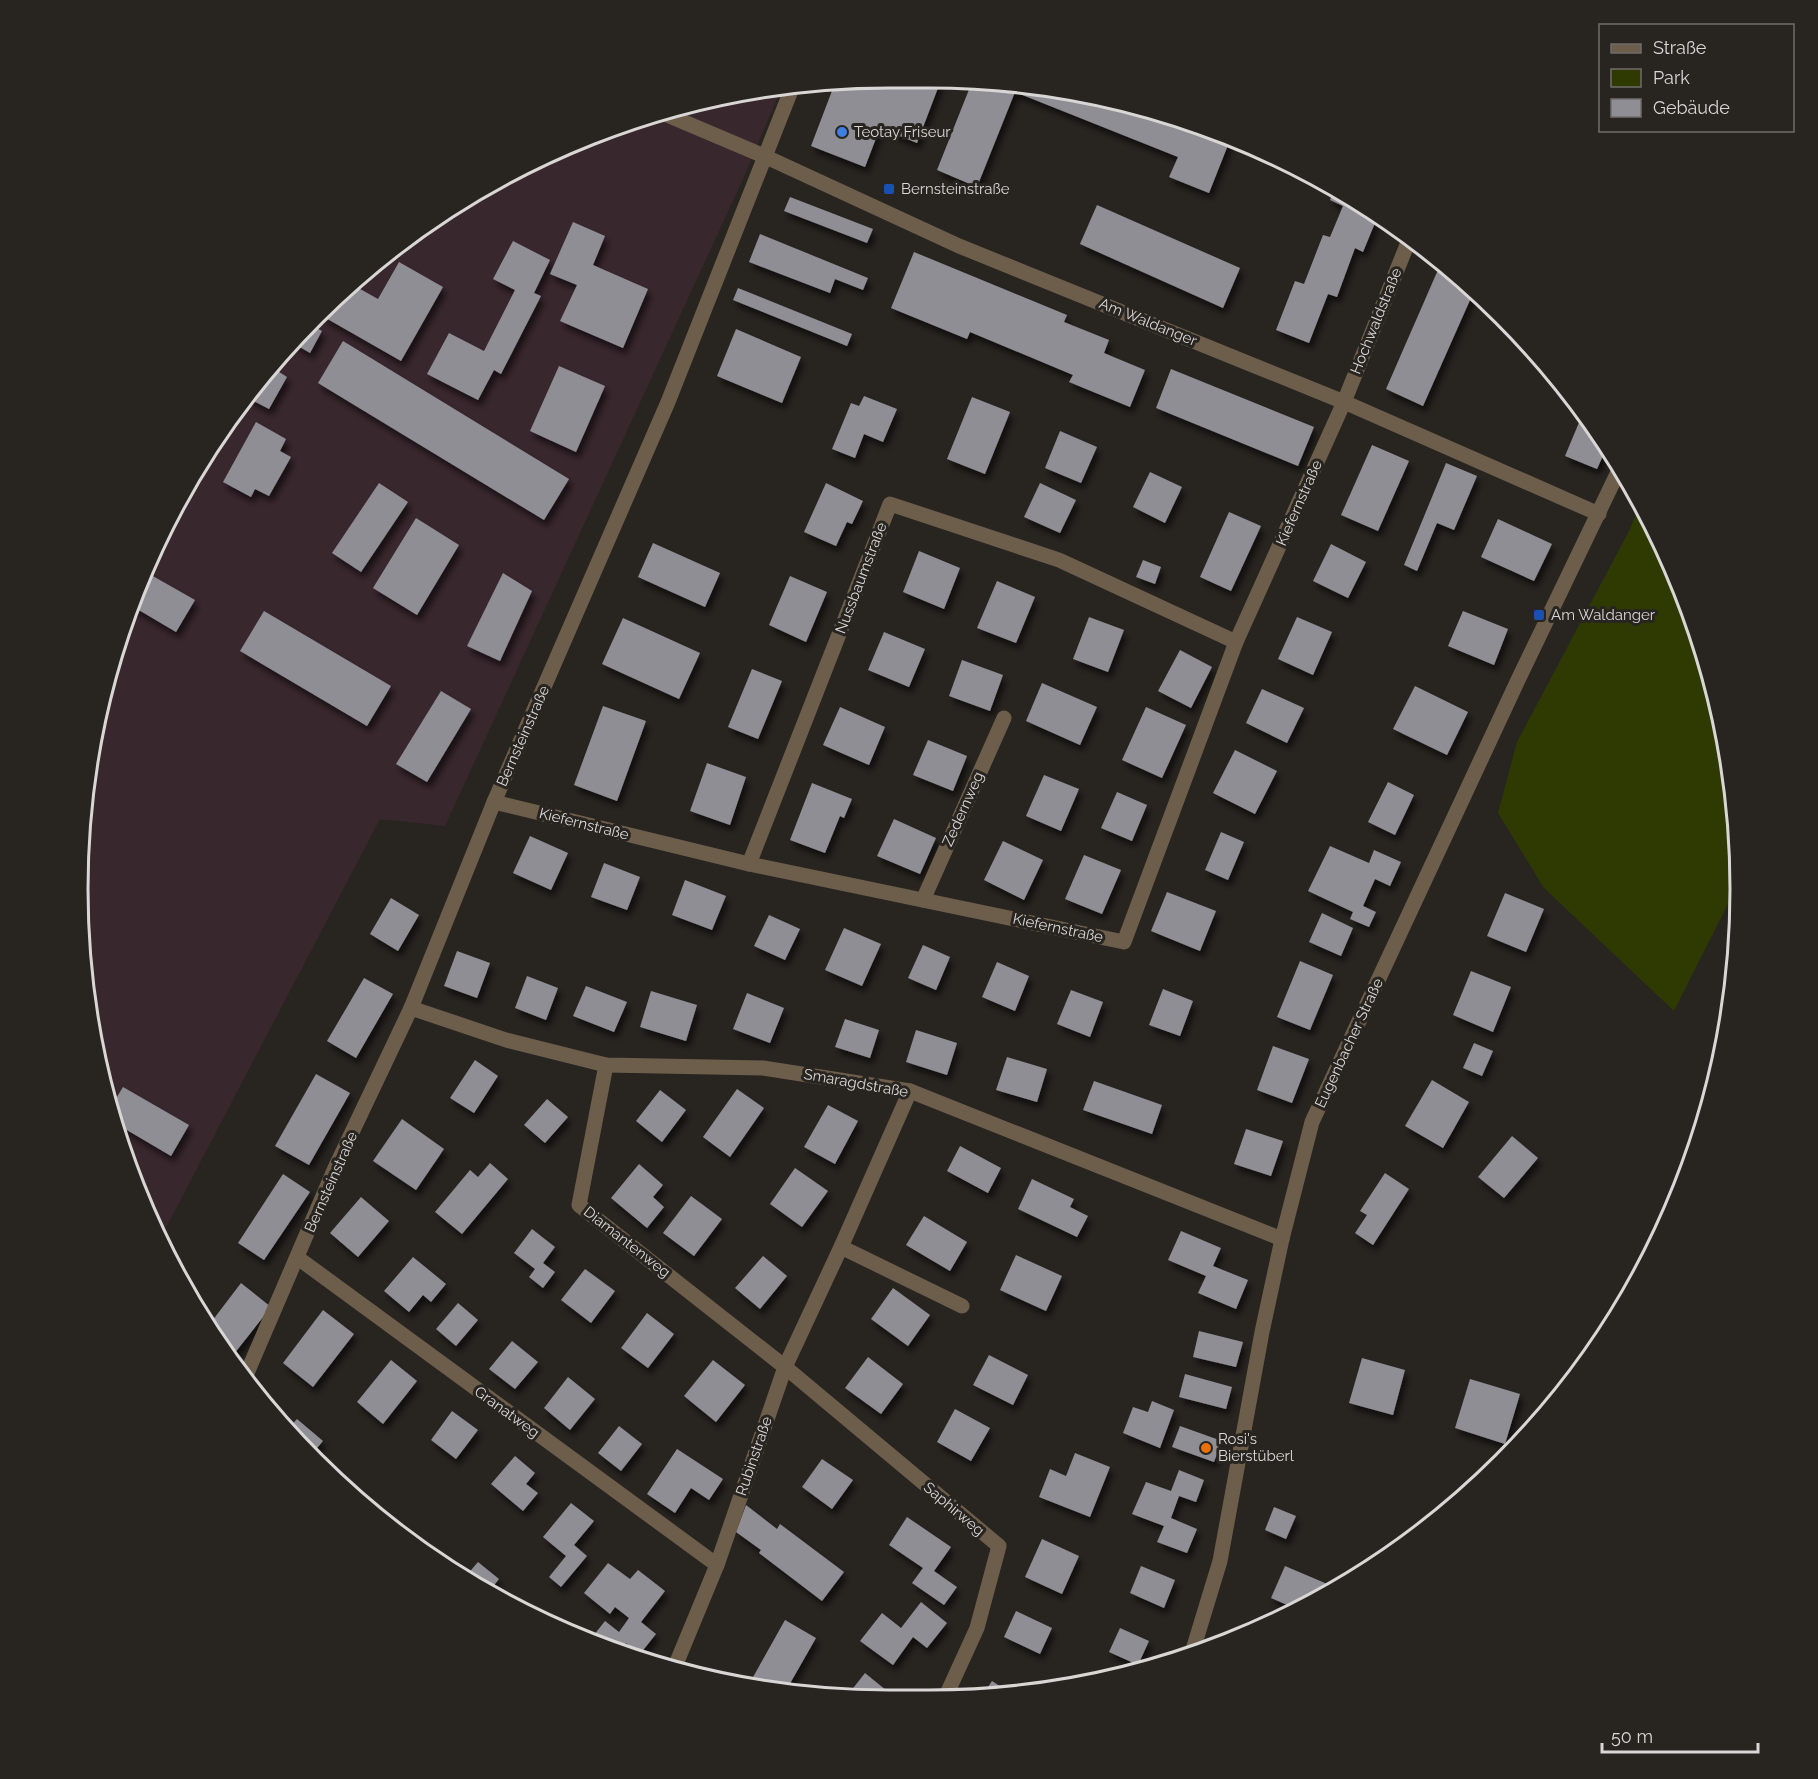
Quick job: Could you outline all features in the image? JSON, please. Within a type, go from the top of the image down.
[{"type":"street","name":"Bernsteinstraße","points":[[249,1370],[335,1168],[411,1008],[494,802],[668,402],[789,95]]},
{"type":"street","name":"Am Waldanger","points":[[675,118],[764,156],[959,246],[1344,402],[1599,514]]},
{"type":"street","name":"Hochwaldstraße","points":[[1344,402],[1406,247]]},
{"type":"street","name":"Kiefernstraße","points":[[494,802],[748,864],[1124,942],[1236,642],[1344,402]]},
{"type":"street","name":"Eugenbacher Straße","points":[[1195,1645],[1221,1561],[1259,1343],[1282,1239],[1312,1122],[1518,680],[1616,478]]},
{"type":"street","name":"Nussbaumstraße","points":[[748,864],[890,504],[1059,560],[1236,642]]},
{"type":"street","name":"Zedernweg","points":[[923,900],[1004,718]]},
{"type":"street","name":"Smaragdstraße","points":[[411,1008],[506,1040],[606,1065],[763,1068],[910,1091],[1282,1239]]},
{"type":"street","name":"Diamantenweg","points":[[606,1065],[579,1205],[785,1367]]},
{"type":"street","name":"Rubinstraße","points":[[677,1662],[717,1565],[785,1367],[910,1091]]},
{"type":"street","points":[[841,1247],[962,1306]]},
{"type":"street","name":"Granatweg","points":[[298,1258],[717,1565]]},
{"type":"street","name":"Saphirweg","points":[[785,1367],[999,1546],[977,1628],[949,1690]]},
{"type":"shaded area","points":[[778,96],[743,179],[445,826],[380,819],[165,1230],[131,1147],[104,1046],[95,994],[88,890],[95,785],[104,733],[131,632],[149,583],[171,535],[223,444],[287,361],[361,287],[444,223],[535,171],[583,149],[682,116]]},
{"type":"green space","points":[[1636,515],[1669,583],[1687,632],[1714,733],[1723,785],[1728,837],[1730,901],[1674,1011],[1544,888],[1498,813],[1517,742]]},
{"type":"building","points":[[938,88],[917,143],[880,128],[865,167],[811,146],[832,90]]},
{"type":"building","points":[[969,90],[1015,93],[977,187],[937,170]]},
{"type":"building","points":[[1019,94],[1085,104],[1136,116],[1228,146],[1209,193],[1169,177],[1178,157]]},
{"type":"building","points":[[790,197],[873,229],[867,243],[784,211]]},
{"type":"building","points":[[1331,197],[1375,224],[1363,252],[1355,248],[1337,297],[1328,294],[1309,343],[1276,330],[1295,281],[1304,284],[1323,235],[1330,237],[1343,206],[1330,200]]},
{"type":"building","points":[[1097,205],[1240,268],[1223,308],[1080,244]]},
{"type":"building","points":[[573,222],[605,236],[593,265],[648,289],[623,348],[560,321],[577,285],[550,274]]},
{"type":"building","points":[[760,234],[868,278],[863,290],[835,279],[830,293],[749,262]]},
{"type":"building","points":[[513,241],[550,260],[534,293],[541,296],[501,374],[494,370],[478,400],[427,374],[449,333],[484,351],[515,290],[493,279]]},
{"type":"building","points":[[914,252],[1067,315],[1064,322],[1109,340],[1104,353],[1145,370],[1130,407],[1069,382],[1073,375],[970,332],[967,339],[891,308]]},
{"type":"building","points":[[399,262],[443,287],[401,361],[327,319],[359,289],[378,299]]},
{"type":"building","points":[[1437,271],[1470,300],[1423,406],[1386,389]]},
{"type":"building","points":[[738,288],[852,334],[847,346],[733,300]]},
{"type":"building","points":[[318,329],[322,331],[310,353],[300,347]]},
{"type":"building","points":[[736,329],[801,357],[782,403],[717,376]]},
{"type":"building","points":[[343,341],[569,479],[544,520],[318,383]]},
{"type":"building","points":[[559,366],[605,386],[576,452],[530,431]]},
{"type":"building","points":[[1171,369],[1314,427],[1298,466],[1156,408]]},
{"type":"building","points":[[279,372],[287,377],[269,409],[254,401]]},
{"type":"building","points":[[864,396],[897,409],[883,442],[864,434],[855,458],[832,449],[851,403],[859,406]]},
{"type":"building","points":[[972,397],[1010,412],[985,474],[947,459]]},
{"type":"building","points":[[256,422],[286,439],[280,451],[291,457],[269,496],[255,489],[251,497],[223,482]]},
{"type":"building","points":[[1579,422],[1603,457],[1597,469],[1565,456]]},
{"type":"building","points":[[1060,431],[1097,447],[1081,483],[1045,468]]},
{"type":"building","points":[[1372,445],[1409,461],[1378,531],[1341,515]]},
{"type":"building","points":[[1446,463],[1477,476],[1454,530],[1437,523],[1417,571],[1404,565]]},
{"type":"building","points":[[1150,472],[1182,487],[1165,523],[1133,507]]},
{"type":"building","points":[[379,483],[408,502],[361,572],[332,553]]},
{"type":"building","points":[[826,483],[863,501],[852,524],[847,522],[836,546],[804,532]]},
{"type":"building","points":[[1040,483],[1076,500],[1060,533],[1024,517]]},
{"type":"building","points":[[1229,512],[1261,526],[1231,591],[1200,577]]},
{"type":"building","points":[[416,518],[459,545],[417,615],[373,588]]},
{"type":"building","points":[[1498,519],[1552,544],[1534,581],[1481,557]]},
{"type":"building","points":[[653,543],[720,573],[705,607],[638,577]]},
{"type":"building","points":[[1331,544],[1366,562],[1348,598],[1313,581]]},
{"type":"building","points":[[919,551],[960,568],[944,609],[903,592]]},
{"type":"building","points":[[1143,560],[1161,567],[1155,584],[1136,577]]},
{"type":"building","points":[[503,573],[532,591],[500,661],[467,646]]},
{"type":"building","points":[[152,576],[195,600],[176,632],[139,610]]},
{"type":"building","points":[[790,576],[827,592],[806,642],[769,625]]},
{"type":"building","points":[[997,581],[1035,597],[1016,643],[977,628]]},
{"type":"building","points":[[264,611],[391,686],[367,726],[240,651]]},
{"type":"building","points":[[1463,611],[1508,629],[1494,665],[1448,646]]},
{"type":"building","points":[[1089,617],[1124,630],[1108,672],[1073,659]]},
{"type":"building","points":[[1297,617],[1332,632],[1313,675],[1278,659]]},
{"type":"building","points":[[623,618],[700,653],[679,699],[602,664]]},
{"type":"building","points":[[884,632],[925,649],[909,687],[868,670]]},
{"type":"building","points":[[1180,650],[1212,667],[1191,708],[1158,691]]},
{"type":"building","points":[[962,660],[1003,675],[990,711],[949,696]]},
{"type":"building","points":[[752,669],[782,681],[758,739],[728,727]]},
{"type":"building","points":[[1042,683],[1097,707],[1080,745],[1026,721]]},
{"type":"building","points":[[1415,686],[1468,712],[1447,755],[1393,729]]},
{"type":"building","points":[[1262,689],[1304,708],[1287,743],[1246,723]]},
{"type":"building","points":[[441,691],[471,709],[427,782],[396,764]]},
{"type":"building","points":[[603,706],[646,721],[617,801],[574,785]]},
{"type":"building","points":[[840,707],[885,727],[869,765],[823,745]]},
{"type":"building","points":[[1146,707],[1186,725],[1162,778],[1122,760]]},
{"type":"building","points":[[928,740],[967,756],[953,791],[913,775]]},
{"type":"building","points":[[1235,750],[1277,771],[1255,814],[1213,793]]},
{"type":"building","points":[[707,763],[746,777],[730,825],[690,811]]},
{"type":"building","points":[[1044,775],[1079,789],[1061,831],[1026,816]]},
{"type":"building","points":[[1388,782],[1414,795],[1395,835],[1368,822]]},
{"type":"building","points":[[812,783],[852,799],[844,818],[840,816],[825,853],[790,840]]},
{"type":"building","points":[[1117,792],[1147,805],[1132,841],[1101,828]]},
{"type":"building","points":[[894,819],[936,838],[920,874],[877,856]]},
{"type":"building","points":[[1221,832],[1244,842],[1228,880],[1205,870]]},
{"type":"building","points":[[530,836],[568,853],[551,890],[513,873]]},
{"type":"building","points":[[1003,841],[1043,860],[1024,900],[984,880]]},
{"type":"building","points":[[1330,846],[1369,863],[1374,850],[1401,862],[1390,886],[1375,879],[1363,906],[1376,912],[1369,927],[1350,919],[1353,912],[1308,891]]},
{"type":"building","points":[[1084,855],[1121,870],[1102,914],[1065,899]]},
{"type":"building","points":[[604,863],[640,877],[627,910],[591,897]]},
{"type":"building","points":[[685,880],[726,896],[712,930],[672,915]]},
{"type":"building","points":[[1167,892],[1216,911],[1200,951],[1151,931]]},
{"type":"building","points":[[1505,893],[1544,909],[1526,952],[1487,936]]},
{"type":"building","points":[[391,898],[419,915],[398,951],[370,934]]},
{"type":"building","points":[[1322,913],[1353,928],[1341,956],[1309,942]]},
{"type":"building","points":[[769,915],[800,929],[785,960],[754,946]]},
{"type":"building","points":[[844,928],[881,944],[862,986],[825,970]]},
{"type":"building","points":[[923,945],[950,957],[936,990],[908,978]]},
{"type":"building","points":[[457,951],[490,963],[477,998],[444,986]]},
{"type":"building","points":[[1300,961],[1333,975],[1310,1030],[1277,1017]]},
{"type":"building","points":[[997,962],[1029,976],[1015,1011],[982,997]]},
{"type":"building","points":[[1471,971],[1511,987],[1493,1032],[1453,1015]]},
{"type":"building","points":[[527,976],[558,988],[546,1020],[515,1008]]},
{"type":"building","points":[[364,978],[393,994],[356,1058],[327,1041]]},
{"type":"building","points":[[586,986],[627,1002],[614,1032],[573,1016]]},
{"type":"building","points":[[1163,989],[1193,1001],[1180,1036],[1149,1025]]},
{"type":"building","points":[[1071,990],[1103,1002],[1090,1037],[1057,1024]]},
{"type":"building","points":[[651,991],[697,1005],[686,1041],[640,1027]]},
{"type":"building","points":[[747,993],[784,1008],[770,1043],[733,1029]]},
{"type":"building","points":[[845,1019],[879,1030],[870,1058],[835,1047]]},
{"type":"building","points":[[916,1030],[957,1043],[947,1075],[906,1062]]},
{"type":"building","points":[[1474,1043],[1493,1051],[1482,1076],[1463,1068]]},
{"type":"building","points":[[1273,1046],[1309,1059],[1292,1103],[1257,1090]]},
{"type":"building","points":[[1007,1057],[1047,1069],[1037,1102],[996,1090]]},
{"type":"building","points":[[475,1060],[498,1076],[474,1113],[450,1098]]},
{"type":"building","points":[[316,1074],[350,1093],[309,1165],[275,1146]]},
{"type":"building","points":[[1432,1080],[1469,1102],[1443,1148],[1405,1126]]},
{"type":"building","points":[[1094,1081],[1162,1105],[1152,1134],[1083,1110]]},
{"type":"building","points":[[123,1087],[189,1125],[171,1156],[126,1129],[116,1098]]},
{"type":"building","points":[[737,1089],[764,1108],[730,1157],[703,1137]]},
{"type":"building","points":[[660,1090],[686,1110],[662,1142],[636,1121]]},
{"type":"building","points":[[547,1099],[568,1117],[545,1143],[524,1125]]},
{"type":"building","points":[[828,1105],[858,1121],[835,1164],[804,1147]]},
{"type":"building","points":[[402,1119],[444,1149],[416,1190],[373,1161]]},
{"type":"building","points":[[1246,1129],[1283,1141],[1271,1176],[1234,1164]]},
{"type":"building","points":[[1512,1136],[1538,1158],[1504,1198],[1478,1177]]},
{"type":"building","points":[[960,1146],[1001,1168],[988,1193],[947,1171]]},
{"type":"building","points":[[490,1163],[508,1179],[462,1234],[435,1212],[470,1170],[478,1177]]},
{"type":"building","points":[[639,1164],[663,1185],[653,1197],[664,1207],[647,1228],[611,1198]]},
{"type":"building","points":[[795,1168],[828,1191],[802,1227],[770,1204]]},
{"type":"building","points":[[1385,1173],[1409,1189],[1373,1245],[1355,1233],[1367,1215],[1360,1211]]},
{"type":"building","points":[[283,1174],[310,1192],[264,1260],[238,1243]]},
{"type":"building","points":[[1032,1179],[1074,1199],[1070,1207],[1088,1216],[1077,1237],[1018,1209]]},
{"type":"building","points":[[691,1196],[722,1219],[694,1256],[663,1233]]},
{"type":"building","points":[[361,1197],[389,1221],[358,1257],[330,1233]]},
{"type":"building","points":[[924,1216],[967,1242],[950,1271],[906,1245]]},
{"type":"building","points":[[532,1229],[555,1247],[543,1263],[555,1272],[543,1288],[529,1277],[535,1269],[514,1253]]},
{"type":"building","points":[[1181,1231],[1221,1248],[1213,1266],[1248,1280],[1236,1309],[1198,1293],[1206,1276],[1168,1260]]},
{"type":"building","points":[[1016,1255],[1062,1276],[1046,1311],[1000,1290]]},
{"type":"building","points":[[763,1256],[787,1276],[760,1309],[735,1288]]},
{"type":"building","points":[[413,1257],[446,1284],[431,1302],[423,1295],[409,1312],[384,1291]]},
{"type":"building","points":[[585,1269],[615,1291],[591,1323],[561,1300]]},
{"type":"building","points":[[241,1283],[271,1307],[236,1352],[213,1319]]},
{"type":"building","points":[[893,1288],[930,1315],[908,1346],[871,1319]]},
{"type":"building","points":[[458,1303],[478,1320],[456,1346],[436,1329]]},
{"type":"building","points":[[323,1310],[354,1334],[313,1387],[283,1363]]},
{"type":"building","points":[[647,1313],[674,1334],[648,1368],[621,1348]]},
{"type":"building","points":[[1199,1331],[1243,1342],[1236,1367],[1193,1357]]},
{"type":"building","points":[[512,1341],[538,1362],[515,1389],[489,1369]]},
{"type":"building","points":[[989,1355],[1028,1375],[1013,1405],[973,1385]]},
{"type":"building","points":[[868,1357],[903,1384],[881,1414],[845,1388]]},
{"type":"building","points":[[1362,1358],[1405,1370],[1393,1415],[1349,1403]]},
{"type":"building","points":[[391,1360],[417,1381],[383,1424],[357,1402]]},
{"type":"building","points":[[713,1360],[745,1385],[716,1422],[684,1396]]},
{"type":"building","points":[[1185,1374],[1232,1387],[1226,1409],[1179,1397]]},
{"type":"building","points":[[568,1377],[595,1399],[570,1430],[544,1408]]},
{"type":"building","points":[[1470,1379],[1520,1394],[1505,1444],[1455,1428]]},
{"type":"building","points":[[1152,1401],[1174,1410],[1160,1448],[1123,1433],[1133,1407],[1148,1412]]},
{"type":"building","points":[[955,1409],[990,1428],[971,1461],[937,1442]]},
{"type":"building","points":[[452,1411],[478,1430],[456,1459],[431,1440]]},
{"type":"building","points":[[297,1419],[323,1441],[316,1449],[293,1424]]},
{"type":"building","points":[[619,1426],[642,1444],[621,1471],[598,1453]]},
{"type":"building","points":[[1180,1426],[1222,1441],[1214,1462],[1172,1447]]},
{"type":"building","points":[[677,1449],[723,1479],[709,1500],[691,1488],[675,1513],[647,1494]]},
{"type":"building","points":[[1075,1453],[1110,1467],[1090,1517],[1039,1497],[1050,1469],[1066,1476]]},
{"type":"building","points":[[515,1456],[535,1473],[526,1484],[538,1493],[523,1511],[491,1484]]},
{"type":"building","points":[[822,1459],[853,1480],[832,1509],[802,1487]]},
{"type":"building","points":[[1179,1470],[1204,1480],[1196,1502],[1179,1496],[1171,1518],[1197,1529],[1187,1553],[1157,1542],[1164,1526],[1132,1514],[1146,1482],[1171,1491]]},
{"type":"building","points":[[571,1503],[594,1521],[574,1545],[587,1556],[561,1587],[549,1577],[566,1556],[543,1537]]},
{"type":"building","points":[[746,1505],[777,1529],[780,1524],[844,1572],[822,1601],[759,1553],[761,1550],[736,1532]]},
{"type":"building","points":[[1274,1507],[1296,1516],[1286,1539],[1265,1530]]},
{"type":"building","points":[[907,1517],[951,1547],[934,1571],[957,1587],[944,1605],[912,1583],[923,1568],[889,1545]]},
{"type":"building","points":[[1042,1539],[1079,1556],[1062,1594],[1025,1577]]},
{"type":"building","points":[[478,1562],[499,1579],[494,1586],[470,1572]]},
{"type":"building","points":[[608,1563],[630,1579],[638,1570],[665,1591],[641,1622],[656,1634],[642,1651],[626,1643],[624,1645],[595,1634],[605,1621],[619,1632],[629,1618],[615,1607],[610,1614],[584,1593]]},
{"type":"building","points":[[1141,1566],[1175,1580],[1164,1608],[1130,1593]]},
{"type":"building","points":[[1285,1566],[1327,1584],[1288,1605],[1271,1598]]},
{"type":"building","points":[[921,1602],[947,1623],[927,1648],[913,1637],[893,1665],[860,1641],[882,1613],[901,1628]]},
{"type":"building","points":[[1016,1611],[1052,1628],[1040,1654],[1004,1637]]},
{"type":"building","points":[[785,1620],[816,1638],[789,1684],[752,1678]]},
{"type":"building","points":[[1120,1628],[1149,1641],[1139,1662],[1136,1663],[1109,1652]]},
{"type":"building","points":[[865,1673],[886,1690],[852,1689]]},
{"type":"building","points":[[992,1681],[1001,1687],[987,1688]]},
{"type":"place","name":"Teotay Friseur","points":[[842,132]]},
{"type":"place","name":"Bernsteinstraße","points":[[889,189]]},
{"type":"place","name":"Am Waldanger","points":[[1539,615]]},
{"type":"place","name":"Rosi's Bierstüberl","points":[[1206,1448]]}]
